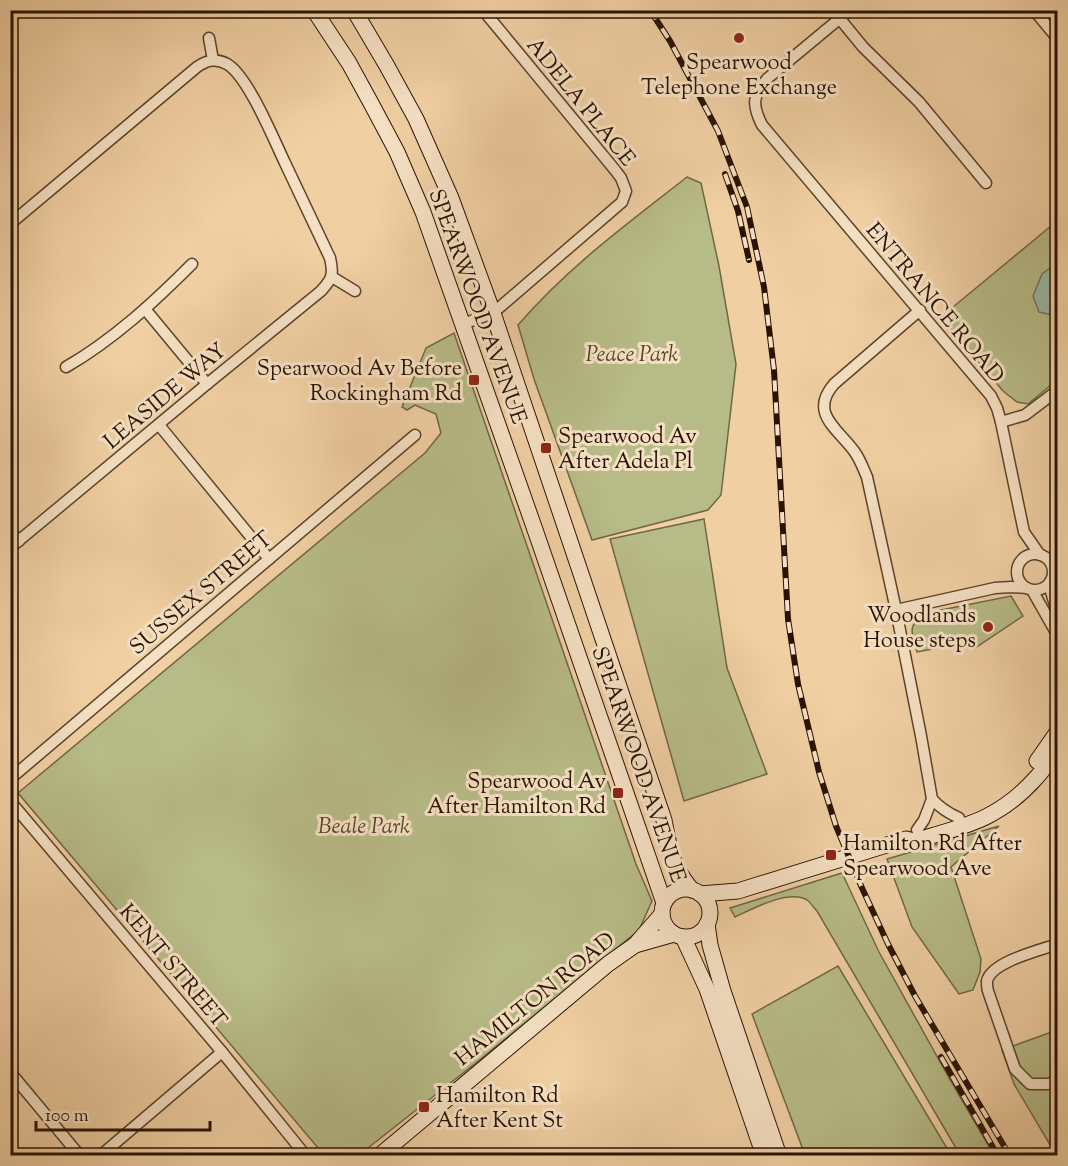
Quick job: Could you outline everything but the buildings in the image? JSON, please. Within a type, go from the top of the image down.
[{"type":"main road","name":"SPEARWOOD AVENUE","points":[[314,10],[349,63],[397,152],[423,212],[663,909]]},
{"type":"main road","name":"SPEARWOOD AVENUE","points":[[354,10],[416,119],[451,198],[493,313],[661,809],[672,857],[678,872],[696,892]]},
{"type":"main road","points":[[764,1155],[707,988],[678,935],[668,929],[664,922],[663,909],[673,893],[679,890],[738,891],[911,835],[990,805],[1019,784],[1058,731]]},
{"type":"main road","points":[[911,835],[914,841],[966,826],[996,813],[1016,798],[1036,778],[1058,749]]},
{"type":"main road","points":[[678,935],[697,934],[702,930],[708,917],[738,891]]},
{"type":"main road","points":[[696,892],[707,904],[710,945],[723,991],[779,1155]]},
{"type":"main road","name":"HAMILTON ROAD","points":[[380,1155],[608,964],[635,945],[663,909]]},
{"type":"main road","name":"HAMILTON ROAD","points":[[635,945],[678,935]]},
{"type":"street","name":"ADELA PLACE","points":[[463,324],[493,313],[622,202],[626,191],[615,170],[483,10]]},
{"type":"street","points":[[850,10],[840,19],[863,47],[919,102],[986,183]]},
{"type":"street","points":[[1034,10],[1058,39]]},
{"type":"street","name":"ENTRANCE ROAD","points":[[840,19],[761,86],[754,104],[757,114],[762,125],[983,385],[997,408],[1024,532],[1019,565]]},
{"type":"street","points":[[209,38],[213,60]]},
{"type":"street","points":[[10,224],[197,67],[205,62],[221,61],[236,71],[260,110],[330,258],[333,268],[332,277],[355,291]]},
{"type":"street","points":[[66,367],[87,354],[145,309],[192,264]]},
{"type":"street","name":"LEASIDE WAY","points":[[10,548],[321,291],[332,277]]},
{"type":"street","points":[[145,309],[207,384]]},
{"type":"street","points":[[911,835],[924,820],[932,799],[896,610],[867,477],[855,452],[827,419],[824,401],[826,393],[834,384],[920,310]]},
{"type":"street","points":[[1001,422],[1025,415],[1058,390]]},
{"type":"street","points":[[159,425],[269,559]]},
{"type":"street","name":"SUSSEX STREET","points":[[10,779],[415,435]]},
{"type":"street","points":[[10,530],[19,541]]},
{"type":"street","name":"ENTRANCE ROAD","points":[[1024,532],[1042,556]]},
{"type":"street","points":[[995,588],[1028,555],[1058,557]]},
{"type":"street","points":[[1042,556],[1050,561],[1053,567],[1058,615]]},
{"type":"street","points":[[1019,565],[1019,580],[1030,589],[1058,636]]},
{"type":"street","points":[[896,610],[995,588],[1011,586],[1030,589],[1044,588],[1053,578]]},
{"type":"street","points":[[932,799],[939,807],[959,818]]},
{"type":"street","name":"KENT STREET","points":[[10,801],[306,1155]]},
{"type":"street","points":[[1053,1083],[1030,1084],[1015,1069],[988,991],[987,980],[1004,963],[1058,944]]},
{"type":"street","points":[[100,1155],[222,1052]]},
{"type":"street","points":[[10,1072],[80,1155]]},
{"type":"green space","name":"Peace Park","points":[[687,177],[701,183],[719,266],[736,364],[721,495],[708,510],[592,540],[534,379],[518,325],[578,265]]},
{"type":"green space","points":[[1057,221],[1057,380],[1028,404],[1017,402],[1003,391],[941,317]]},
{"type":"green space","name":"Beale Park","points":[[454,333],[636,864],[652,901],[639,930],[359,1155],[324,1155],[18,793],[425,453],[441,433],[436,414],[415,405],[407,410],[402,407],[426,348]]},
{"type":"green space","points":[[704,519],[727,668],[767,774],[684,801],[610,539]]},
{"type":"green space","points":[[1011,596],[1023,616],[975,648],[969,643],[917,652],[912,628],[923,616],[931,612]]},
{"type":"green space","points":[[999,826],[951,867],[981,959],[980,972],[973,990],[959,994],[912,927],[887,859]]},
{"type":"green space","points":[[842,873],[879,952],[994,1155],[960,1155],[817,911],[807,900],[799,897],[781,898],[735,917],[730,908]]},
{"type":"green space","points":[[838,966],[951,1155],[805,1155],[752,1014]]},
{"type":"green space","points":[[1057,1030],[1056,1155],[1014,1084],[1002,1050]]},
{"type":"shaded area","points":[[1057,263],[1057,316],[1039,312],[1033,296],[1042,274]]},
{"type":"railway","points":[[650,10],[670,41],[718,131],[747,207],[764,287],[774,370],[788,619],[798,684],[819,772],[836,826],[888,944],[915,996],[1010,1156]]},
{"type":"railway","points":[[725,174],[738,211],[749,260]]},
{"type":"railway","points":[[941,1057],[998,1156]]},
{"type":"place","name":"Spearwood Telephone Exchange","points":[[739,38]]},
{"type":"place","name":"Spearwood Av Before Rockingham Rd","points":[[474,380]]},
{"type":"place","name":"Spearwood Av After Adela Pl","points":[[546,448]]},
{"type":"place","name":"Woodlands House steps","points":[[988,627]]},
{"type":"place","name":"Spearwood Av After Hamilton Rd","points":[[618,793]]},
{"type":"place","name":"Hamilton Rd After Spearwood Ave","points":[[831,855]]},
{"type":"place","name":"Hamilton Rd After Kent St","points":[[424,1107]]}]
